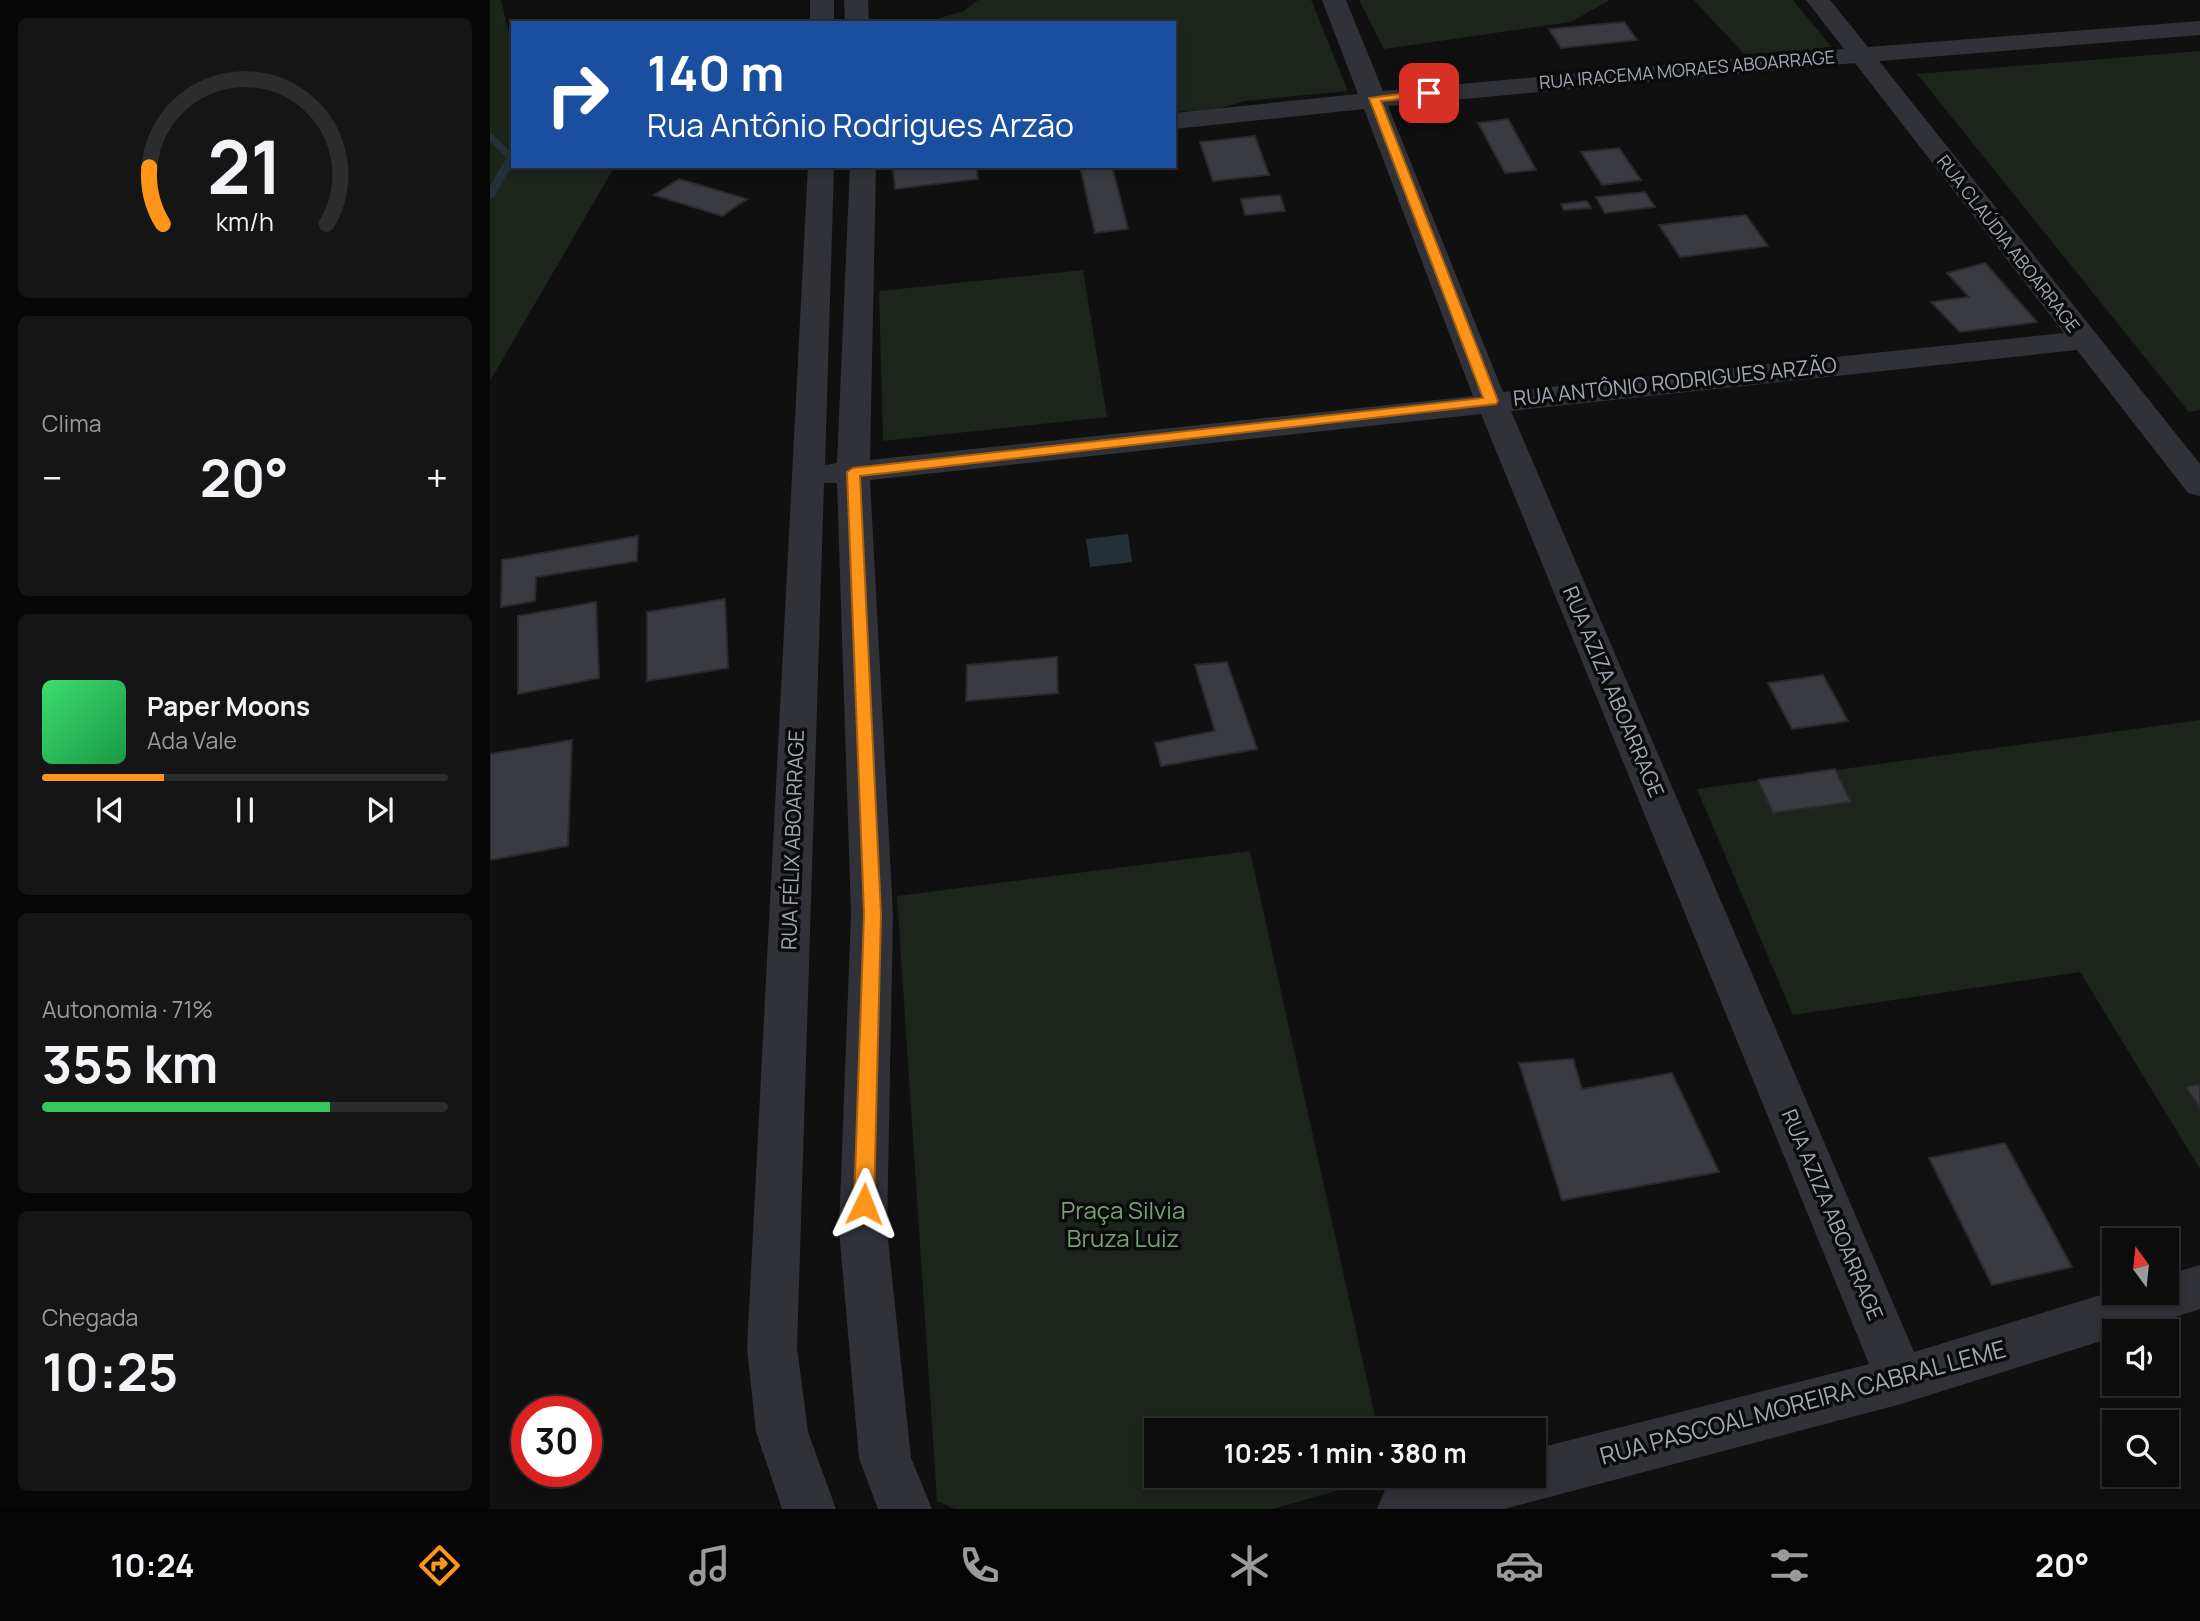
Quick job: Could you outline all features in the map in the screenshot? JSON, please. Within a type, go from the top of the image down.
[{"type":"street","points":[[822,0],[822,21]]},
{"type":"street","points":[[856,0],[857,21]]},
{"type":"street","name":"RUA AZIZA ABOARRAGE","points":[[1334,0],[1375,98],[1491,401],[1902,1380]]},
{"type":"street","name":"RUA CLAÚDIA ABOARRAGE","points":[[1818,0],[2200,486]]},
{"type":"street","name":"RUA IRACEMA MORAES ABOARRAGE","points":[[1176,121],[1375,98],[1861,54],[2200,29]]},
{"type":"street","name":"RUA FÉLIX ABOARRAGE","points":[[809,1509],[782,1432],[772,1348],[821,168]]},
{"type":"street","points":[[863,168],[853,472],[872,914],[863,1230],[885,1458],[905,1509]]},
{"type":"street","name":"RUA ANTÔNIO RODRIGUES ARZÃO","points":[[808,475],[2083,340]]},
{"type":"street","name":"RUA PASCOAL MOREIRA CABRAL LEME","points":[[1404,1509],[1902,1380],[2200,1287]]},
{"type":"green space","points":[[490,0],[501,0],[511,42],[511,168],[614,168],[490,381]]},
{"type":"green space","points":[[978,0],[1311,0],[1348,91],[1245,101],[1217,109],[1176,112],[1176,21],[916,21],[933,20],[964,11]]},
{"type":"green space","points":[[1359,0],[1610,0],[1571,22],[1384,49]]},
{"type":"green space","points":[[1694,0],[1793,0],[1834,50],[1744,54]]},
{"type":"green space","points":[[2200,51],[2200,410],[2189,412],[1917,74]]},
{"type":"green space","points":[[1083,270],[1107,417],[883,441],[879,291]]},
{"type":"green space","points":[[2200,720],[2200,1084],[2187,1087],[2200,1108],[2200,1169],[2080,972],[1793,1015],[1697,789]]},
{"type":"green space","name":"Praça Silvia Bruza Luiz","points":[[1250,851],[1375,1418],[1144,1418],[1144,1488],[1346,1488],[1273,1509],[955,1509],[937,1501],[897,896]]},
{"type":"shaded area","points":[[1128,534],[1132,562],[1090,567],[1086,539]]},
{"type":"building","points":[[1624,22],[1637,40],[1561,48],[1549,29]]},
{"type":"building","points":[[1508,119],[1536,170],[1505,173],[1478,123]]},
{"type":"building","points":[[1255,136],[1269,175],[1213,181],[1200,142]]},
{"type":"building","points":[[1619,148],[1641,180],[1602,185],[1581,152]]},
{"type":"building","points":[[976,168],[978,179],[895,189],[893,169]]},
{"type":"building","points":[[1080,168],[1113,168],[1128,229],[1095,233]]},
{"type":"building","points":[[679,179],[747,199],[722,216],[654,195]]},
{"type":"building","points":[[1645,192],[1655,207],[1605,213],[1596,197]]},
{"type":"building","points":[[1280,195],[1285,211],[1245,215],[1241,199]]},
{"type":"building","points":[[1587,201],[1591,208],[1564,210],[1561,204]]},
{"type":"building","points":[[1746,215],[1768,246],[1680,257],[1659,225]]},
{"type":"building","points":[[1985,263],[2037,322],[1960,332],[1931,302],[1969,297],[1947,273]]},
{"type":"building","points":[[638,536],[637,561],[536,577],[535,601],[501,607],[502,560]]},
{"type":"building","points":[[725,599],[728,668],[647,681],[647,612]]},
{"type":"building","points":[[596,602],[599,678],[518,694],[518,616]]},
{"type":"building","points":[[1057,657],[1058,693],[966,701],[967,665]]},
{"type":"building","points":[[1227,662],[1257,749],[1161,766],[1155,743],[1215,731],[1195,665]]},
{"type":"building","points":[[1823,675],[1848,721],[1792,729],[1768,683]]},
{"type":"building","points":[[572,740],[568,846],[490,860],[490,754]]},
{"type":"building","points":[[1835,769],[1851,802],[1773,813],[1758,780]]},
{"type":"building","points":[[1573,1059],[1582,1089],[1672,1073],[1719,1172],[1562,1200],[1519,1063]]},
{"type":"building","points":[[2200,1084],[2200,1108],[2186,1087]]},
{"type":"building","points":[[2005,1143],[2072,1267],[1992,1285],[1929,1158]]},
{"type":"waterway","points":[[490,135],[511,158],[490,196]]},
{"type":"route","points":[[864,1204],[872,914],[853,472],[1491,401],[1375,98],[1429,93]]}]
